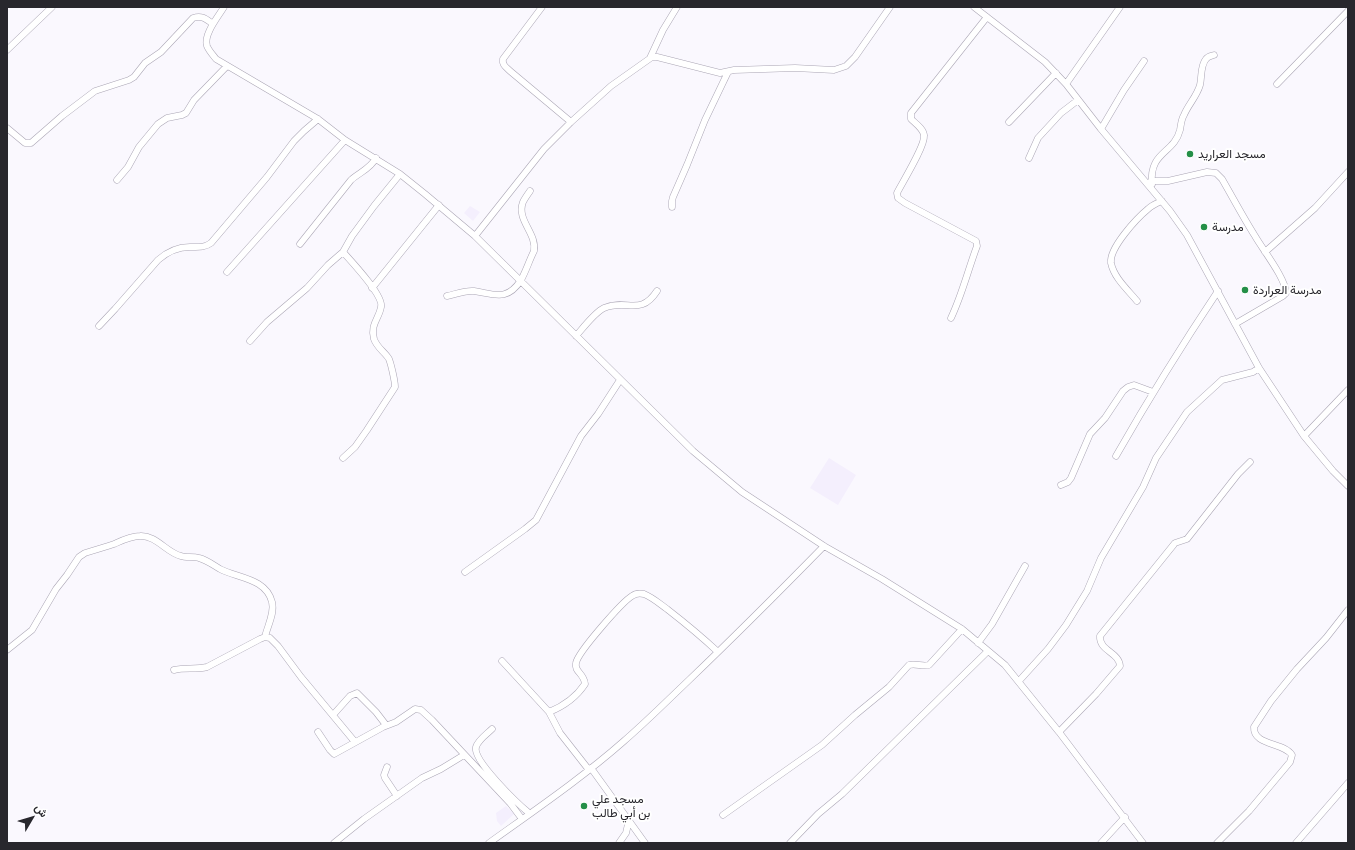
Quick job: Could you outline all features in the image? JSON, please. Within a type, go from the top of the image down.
[{"type":"street","points":[[7,50],[52,7]]},
{"type":"street","points":[[224,7],[206,36],[207,48],[216,59],[318,120],[345,140],[376,158],[400,174],[438,205],[475,236],[693,451],[742,492],[824,546],[882,579],[962,629],[988,650],[1005,665],[1019,681],[1125,817],[1143,843]]},
{"type":"street","points":[[542,7],[502,62],[505,67],[571,122]]},
{"type":"street","points":[[650,58],[663,30],[677,7]]},
{"type":"street","points":[[475,236],[544,149],[611,86],[650,58],[657,57],[720,73],[795,68],[834,70],[846,66],[855,56],[890,7]]},
{"type":"street","points":[[974,7],[1045,62],[1066,84],[1101,129],[1162,201],[1187,235],[1259,368],[1304,436],[1333,471],[1348,486]]},
{"type":"street","points":[[1066,84],[1120,7]]},
{"type":"street","points":[[1277,84],[1348,11]]},
{"type":"street","points":[[7,128],[25,143],[31,142],[95,91],[134,77],[145,63],[161,52],[193,18],[198,16],[213,24]]},
{"type":"street","points":[[950,318],[959,300],[966,275],[977,246],[976,241],[904,203],[898,198],[896,193],[923,142],[923,131],[911,119],[911,113],[987,17]]},
{"type":"street","points":[[1152,190],[1152,167],[1156,160],[1178,136],[1181,121],[1199,86],[1203,65],[1209,56],[1214,55]]},
{"type":"street","points":[[1101,129],[1124,90],[1144,61]]},
{"type":"street","points":[[117,180],[128,167],[139,147],[158,124],[167,118],[182,115],[186,112],[194,100],[227,66]]},
{"type":"street","points":[[672,207],[673,197],[690,160],[705,120],[728,72]]},
{"type":"street","points":[[1009,122],[1056,74]]},
{"type":"street","points":[[1029,158],[1038,138],[1061,113],[1078,100]]},
{"type":"street","points":[[99,326],[166,253],[181,248],[204,247],[211,243],[267,177],[294,141],[304,130],[318,120]]},
{"type":"street","points":[[227,272],[345,140]]},
{"type":"street","points":[[300,244],[351,180],[369,168],[376,158]]},
{"type":"street","points":[[1151,181],[1168,181],[1207,172],[1216,173],[1222,179],[1284,283],[1286,293],[1283,296],[1235,324]]},
{"type":"street","points":[[1265,252],[1315,208],[1348,172]]},
{"type":"street","points":[[250,341],[266,322],[307,288],[328,265],[343,252],[352,236],[400,174]]},
{"type":"street","points":[[447,296],[467,291],[497,296],[504,295],[510,292],[520,281],[534,252],[533,240],[522,217],[521,210],[523,201],[530,191]]},
{"type":"street","points":[[1138,301],[1119,279],[1113,269],[1111,262],[1112,256],[1125,234],[1143,213],[1150,207],[1162,201]]},
{"type":"street","points":[[372,288],[438,205]]},
{"type":"street","points":[[343,252],[381,300],[382,306],[374,325],[373,332],[380,350],[389,359],[395,387],[367,430],[355,446],[343,458]]},
{"type":"street","points":[[576,336],[603,308],[621,304],[640,306],[652,299],[657,291]]},
{"type":"street","points":[[1116,456],[1153,392],[1218,291]]},
{"type":"street","points":[[1019,681],[1048,649],[1070,618],[1086,591],[1101,558],[1143,487],[1156,458],[1187,412],[1222,380],[1253,372],[1259,368]]},
{"type":"street","points":[[465,572],[536,520],[581,436],[598,414],[620,380]]},
{"type":"street","points":[[1062,485],[1068,482],[1071,478],[1090,434],[1105,418],[1123,390],[1134,385],[1153,392]]},
{"type":"street","points":[[1304,436],[1348,390]]},
{"type":"street","points":[[1059,732],[1096,694],[1120,666],[1116,657],[1103,646],[1100,636],[1175,543],[1187,539],[1233,480],[1250,462]]},
{"type":"street","points":[[7,650],[32,630],[56,589],[79,557],[85,553],[130,537],[140,536],[150,538],[178,555],[201,558],[228,573],[247,578],[265,590],[272,602],[272,609],[265,637]]},
{"type":"street","points":[[489,843],[548,802],[629,737],[718,652],[824,546]]},
{"type":"street","points":[[978,643],[992,624],[1025,566]]},
{"type":"street","points":[[549,712],[559,707],[580,692],[585,684],[585,678],[576,670],[575,665],[577,660],[594,636],[626,600],[638,593],[645,595],[660,604],[692,628],[718,652]]},
{"type":"street","points":[[1216,843],[1249,811],[1290,762],[1292,755],[1288,750],[1261,740],[1256,734],[1254,727],[1270,701],[1326,638],[1348,610]]},
{"type":"street","points":[[723,815],[822,745],[889,687],[909,665],[929,665],[962,629]]},
{"type":"street","points":[[174,670],[181,668],[199,669],[207,667],[265,637],[270,638],[355,742]]},
{"type":"street","points":[[790,843],[818,814],[842,794],[988,650]]},
{"type":"street","points":[[502,661],[549,712],[560,733],[590,769],[645,843]]},
{"type":"street","points":[[333,715],[350,696],[357,693],[376,712],[386,725]]},
{"type":"street","points":[[318,732],[334,754],[386,725],[396,722],[419,709],[427,715],[510,803],[522,819]]},
{"type":"street","points":[[492,728],[477,744],[476,754],[490,775],[529,814]]},
{"type":"street","points":[[334,843],[364,819],[422,778],[441,769],[464,755]]},
{"type":"street","points":[[387,767],[384,775],[385,778],[397,796]]},
{"type":"street","points":[[1296,843],[1348,784]]},
{"type":"street","points":[[1101,843],[1125,817]]},
{"type":"street","points":[[619,843],[626,834],[629,820]]},
{"type":"shaded area","points":[[470,206],[480,212],[473,221],[464,213]]},
{"type":"shaded area","points":[[829,458],[856,475],[838,505],[810,488]]},
{"type":"shaded area","points":[[506,806],[514,814],[501,826],[497,821],[496,813]]},
{"type":"place","name":"مسجد العراريد","points":[[1190,154]]},
{"type":"place","name":"مدرسة","points":[[1204,227]]},
{"type":"place","name":"مدرسة العراردة","points":[[1245,290]]},
{"type":"place","name":"مسجد علي بن أبي طالب","points":[[584,806]]}]
